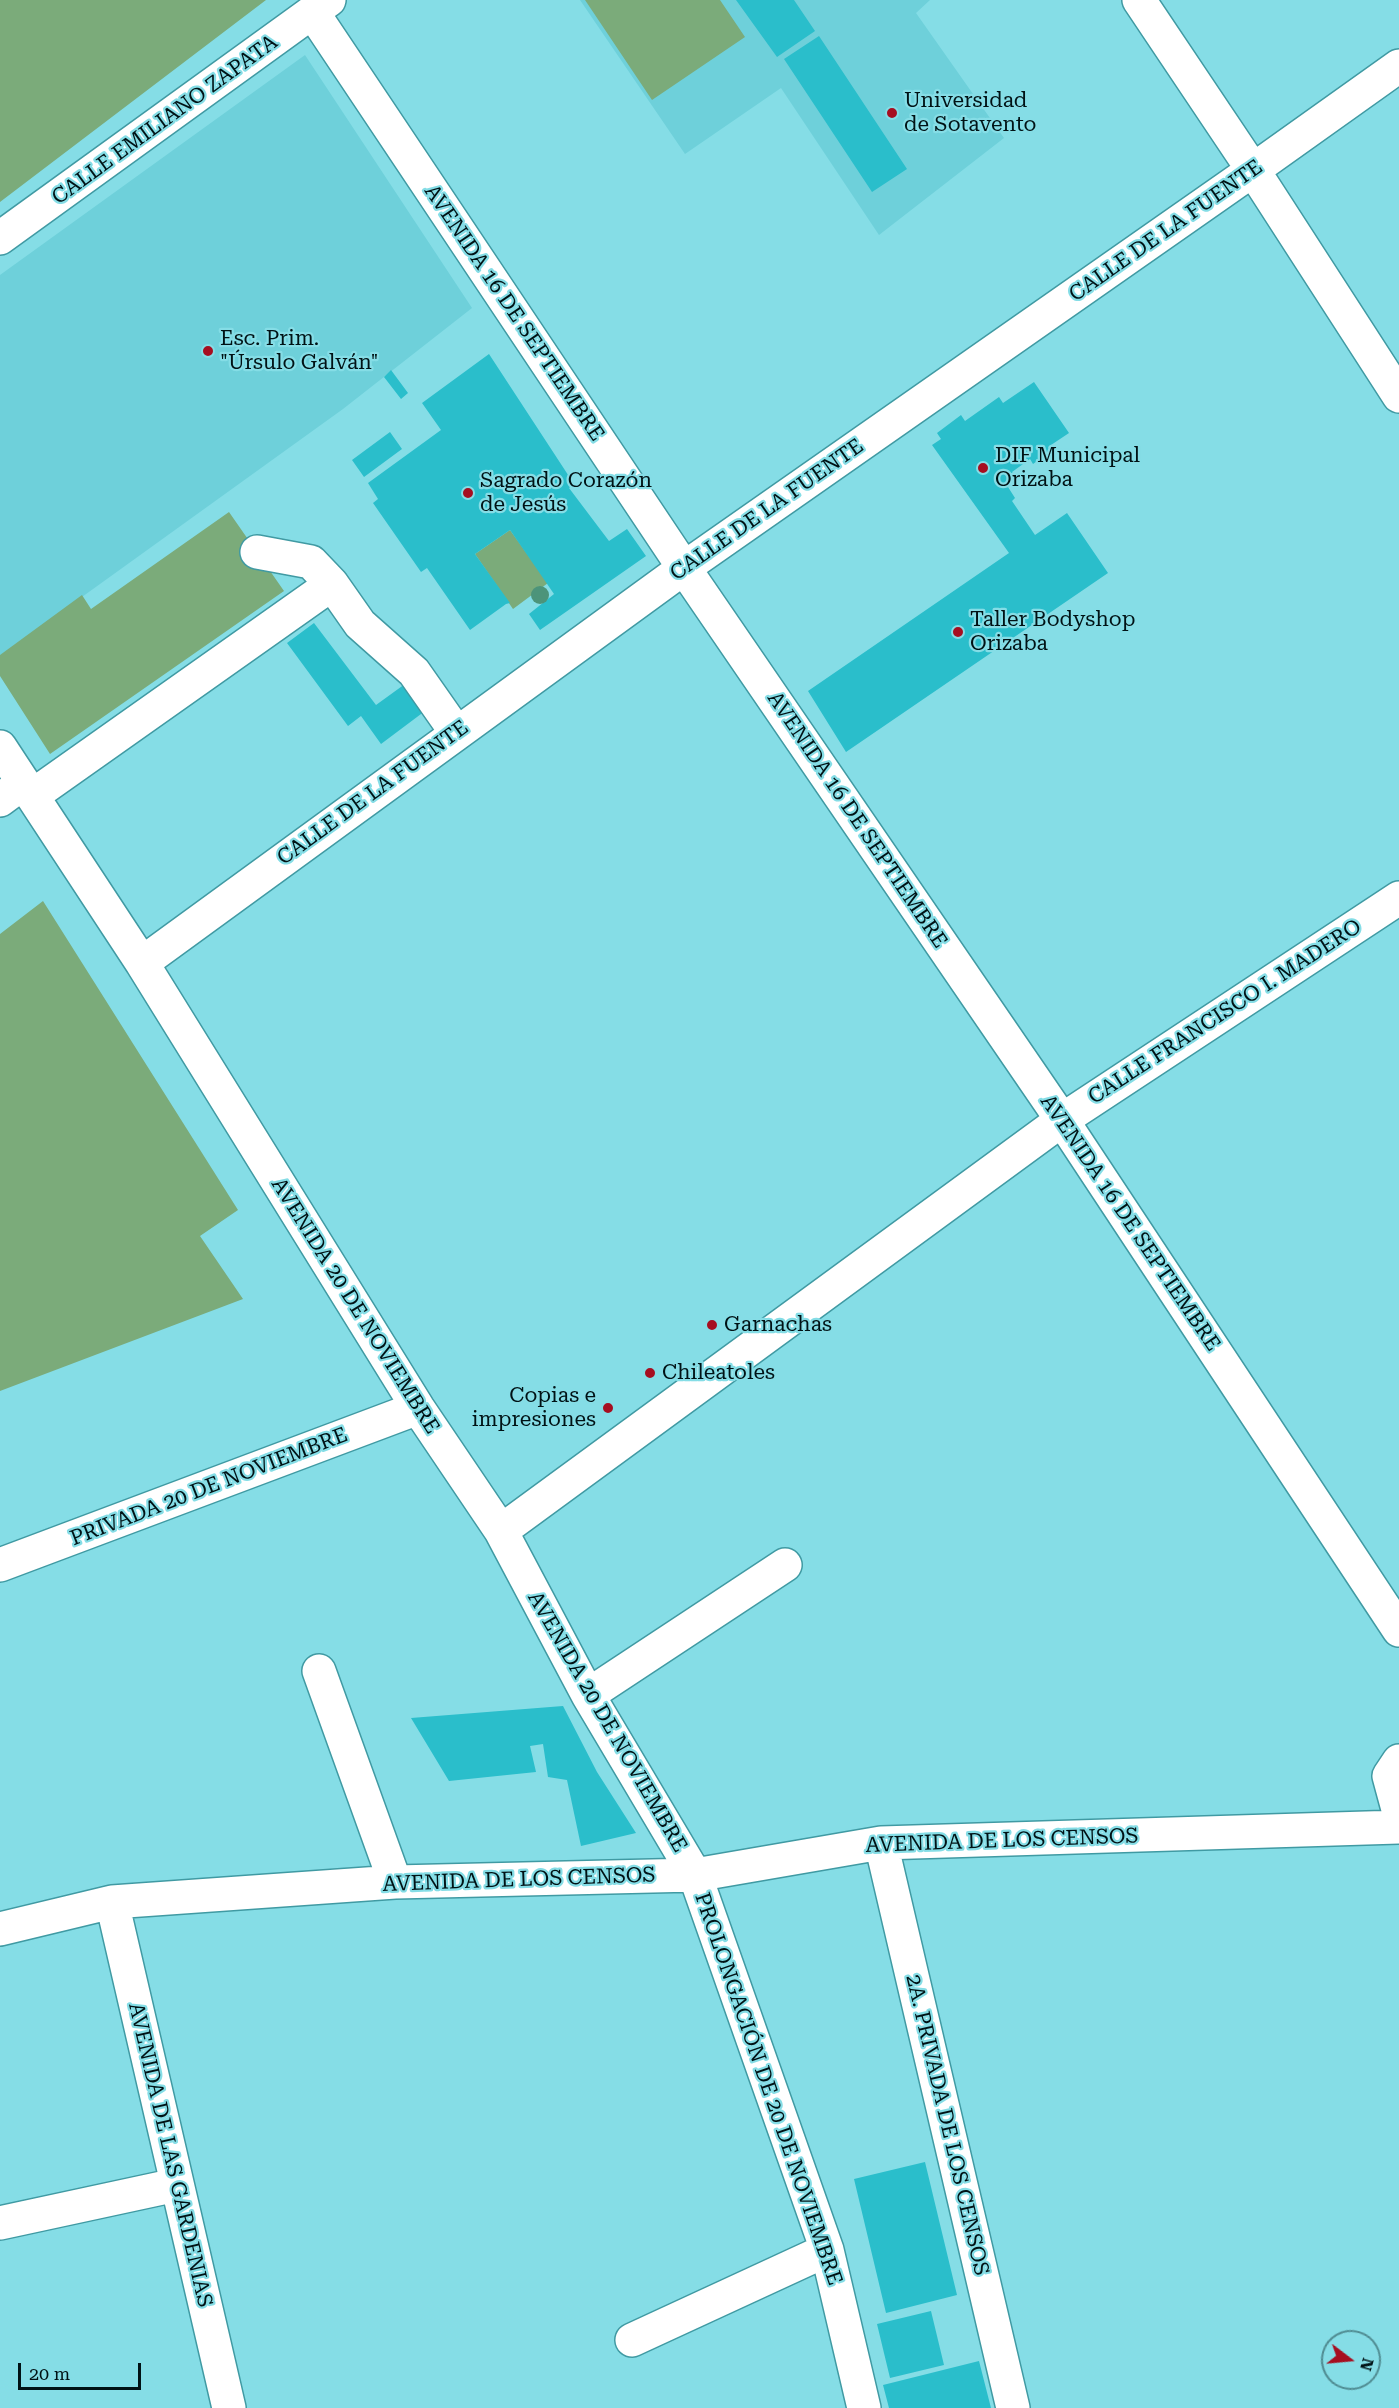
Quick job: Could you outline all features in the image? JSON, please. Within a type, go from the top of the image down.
[{"type":"street","points":[[1139,0],[1253,170],[1399,396]]},
{"type":"street","name":"CALLE EMILIANO ZAPATA","points":[[0,238],[321,6]]},
{"type":"street","name":"AVENIDA 16 DE SEPTIEMBRE","points":[[321,6],[684,568],[1062,1120],[1399,1630]]},
{"type":"street","name":"CALLE DE LA FUENTE","points":[[142,963],[684,568],[1399,66]]},
{"type":"street","points":[[257,552],[311,562],[332,584],[360,624],[414,672],[456,732]]},
{"type":"street","points":[[19,793],[182,703],[332,584]]},
{"type":"street","name":"AVENIDA 20 DE NOVIEMBRE","points":[[0,747],[19,793],[142,963],[418,1408],[501,1531],[588,1695],[694,1875]]},
{"type":"street","name":"CALLE FRANCISCO I. MADERO","points":[[501,1531],[1062,1120],[1399,898]]},
{"type":"street","name":"PRIVADA 20 DE NOVIEMBRE","points":[[0,1565],[418,1408]]},
{"type":"street","points":[[588,1695],[785,1565]]},
{"type":"street","points":[[319,1671],[395,1882]]},
{"type":"street","points":[[1399,1761],[1389,1776],[1399,1813]]},
{"type":"street","name":"AVENIDA DE LOS CENSOS","points":[[0,1929],[112,1902],[395,1882],[694,1875],[881,1843],[1399,1827]]},
{"type":"street","name":"2A. PRIVADA DE LOS CENSOS","points":[[881,1843],[1013,2408]]},
{"type":"street","name":"PROLONGACIÓN DE 20 DE NOVIEMBRE","points":[[694,1875],[827,2250],[864,2408]]},
{"type":"street","name":"AVENIDA DE LAS GARDENIAS","points":[[112,1902],[229,2408]]},
{"type":"street","points":[[0,2223],[176,2185]]},
{"type":"street","points":[[632,2340],[827,2250]]},
{"type":"shaded area","name":"Universidad de Sotavento","points":[[580,0],[930,0],[916,13],[1004,138],[879,235],[781,88],[685,154]]},
{"type":"shaded area","name":"Esc. Prim. \"Úrsulo Galván\"","points":[[305,55],[472,308],[343,409],[0,656],[0,275]]},
{"type":"green space","points":[[0,0],[266,0],[0,202]]},
{"type":"green space","points":[[585,0],[720,0],[745,37],[652,100]]},
{"type":"green space","points":[[229,512],[284,591],[50,754],[0,676],[0,655],[82,595],[91,609]]},
{"type":"green space","points":[[510,530],[548,583],[513,609],[475,554]]},
{"type":"green space","points":[[43,901],[238,1210],[200,1236],[243,1299],[0,1391],[0,934]]},
{"type":"building","points":[[736,0],[794,0],[815,31],[777,57]]},
{"type":"building","points":[[819,36],[907,169],[872,192],[784,59]]},
{"type":"building","name":"Sagrado Corazón de Jesús","points":[[489,354],[574,484],[569,488],[609,541],[627,529],[646,556],[540,630],[529,614],[554,594],[510,530],[475,554],[510,603],[470,630],[427,568],[421,572],[373,503],[378,499],[368,483],[441,430],[422,403]]},
{"type":"building","points":[[391,370],[408,393],[401,399],[384,377]]},
{"type":"building","name":"Taller Bodyshop Orizaba","points":[[1034,382],[1069,433],[1048,447],[1051,451],[1033,464],[1030,459],[1012,472],[1018,480],[1008,487],[1015,498],[1012,501],[1035,535],[1067,513],[1108,573],[846,752],[808,691],[1009,553],[932,445],[941,439],[937,433],[961,415],[965,421],[999,397],[1003,403]]},
{"type":"building","points":[[390,432],[402,449],[364,477],[352,460]]},
{"type":"building","points":[[314,623],[376,705],[405,684],[425,711],[381,744],[361,716],[348,726],[287,643]]},
{"type":"building","points":[[563,1706],[597,1772],[636,1833],[581,1846],[567,1780],[548,1777],[543,1744],[530,1746],[536,1772],[449,1781],[411,1718]]},
{"type":"building","points":[[925,2162],[957,2295],[886,2313],[854,2179]]},
{"type":"building","points":[[931,2311],[944,2365],[890,2378],[877,2324]]},
{"type":"building","points":[[979,2361],[991,2408],[889,2408],[883,2385]]},
{"type":"place","name":"Universidad de Sotavento","points":[[892,113]]},
{"type":"place","name":"Esc. Prim. \"Úrsulo Galván\"","points":[[208,351]]},
{"type":"place","name":"DIF Municipal Orizaba","points":[[983,468]]},
{"type":"place","name":"Sagrado Corazón de Jesús","points":[[468,493]]},
{"type":"place","name":"Taller Bodyshop Orizaba","points":[[958,632]]},
{"type":"place","name":"Garnachas","points":[[712,1325]]},
{"type":"place","name":"Chileatoles","points":[[650,1373]]},
{"type":"place","name":"Copias e impresiones","points":[[608,1408]]}]
